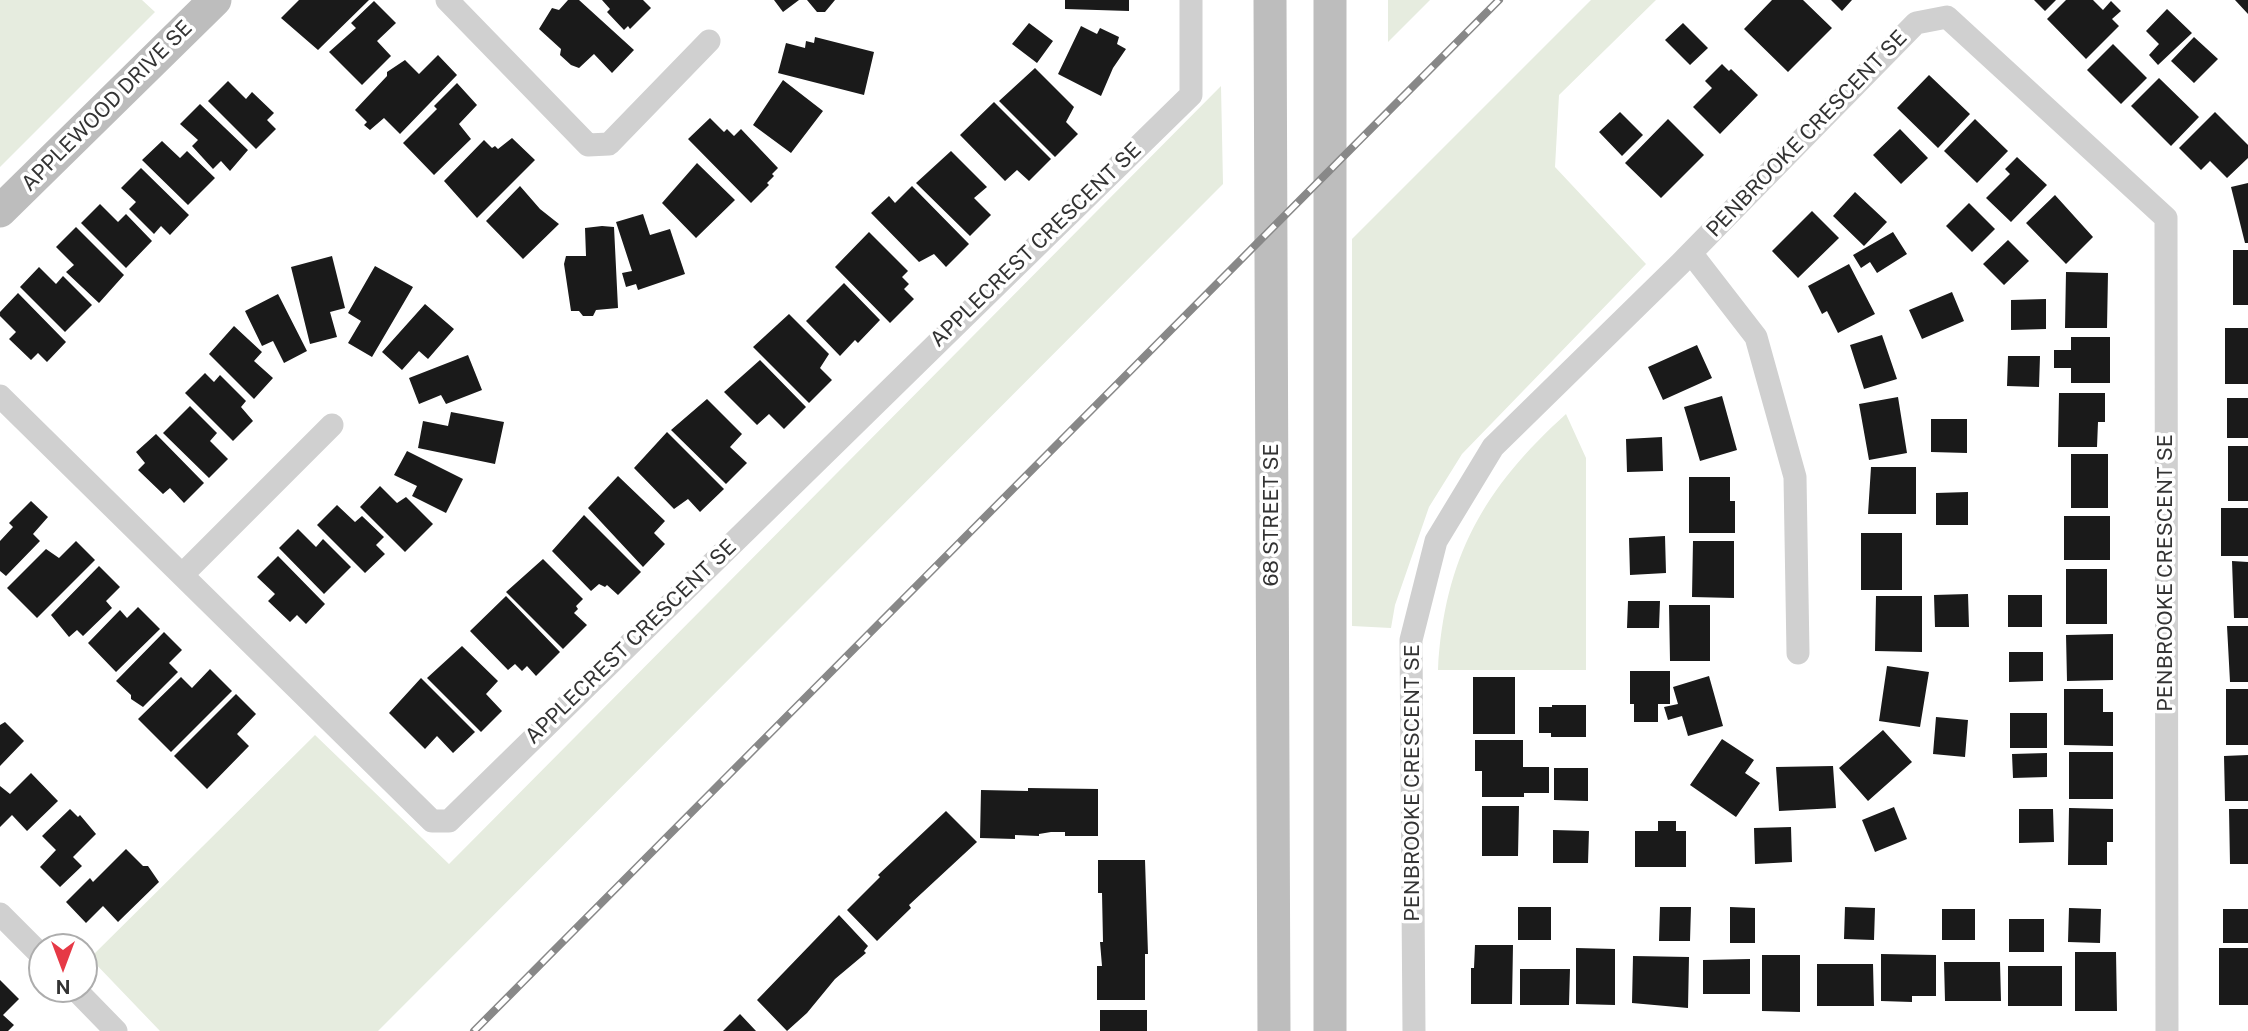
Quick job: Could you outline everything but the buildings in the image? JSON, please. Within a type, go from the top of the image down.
[{"type":"main road","name":"APPLEWOOD DRIVE SE","points":[[0,211],[215,0]]},
{"type":"main road","name":"68 STREET SE","points":[[1270,0],[1274,1031]]},
{"type":"main road","points":[[1330,0],[1330,1031]]},
{"type":"street","points":[[447,0],[589,145],[609,144],[709,41]]},
{"type":"street","name":"APPLECREST CRESCENT SE","points":[[0,396],[432,821],[449,821],[1191,94],[1191,0]]},
{"type":"street","name":"PENBROOKE CRESCENT SE","points":[[1414,1031],[1412,640],[1436,541],[1493,447],[1691,253],[1916,23],[1947,17],[2166,218],[2168,1031]]},
{"type":"street","points":[[1691,253],[1756,337],[1795,477],[1798,653]]},
{"type":"street","points":[[183,574],[332,425]]},
{"type":"street","points":[[0,914],[28,942]]},
{"type":"street","points":[[89,1003],[116,1031]]},
{"type":"shaded area","points":[[0,0],[142,0],[155,12],[0,167]]},
{"type":"shaded area","points":[[1388,0],[1430,0],[1388,42]]},
{"type":"shaded area","points":[[1591,0],[1656,0],[1559,95],[1555,167],[1646,264],[1462,454],[1429,507],[1395,605],[1391,628],[1352,626],[1352,239]]},
{"type":"shaded area","points":[[1221,86],[1223,184],[378,1031],[160,1031],[98,966],[98,950],[315,735],[449,864]]},
{"type":"shaded area","points":[[1566,414],[1586,458],[1586,670],[1438,670],[1449,593],[1474,528],[1512,469]]},
{"type":"railway","points":[[474,1031],[1499,0]]}]
